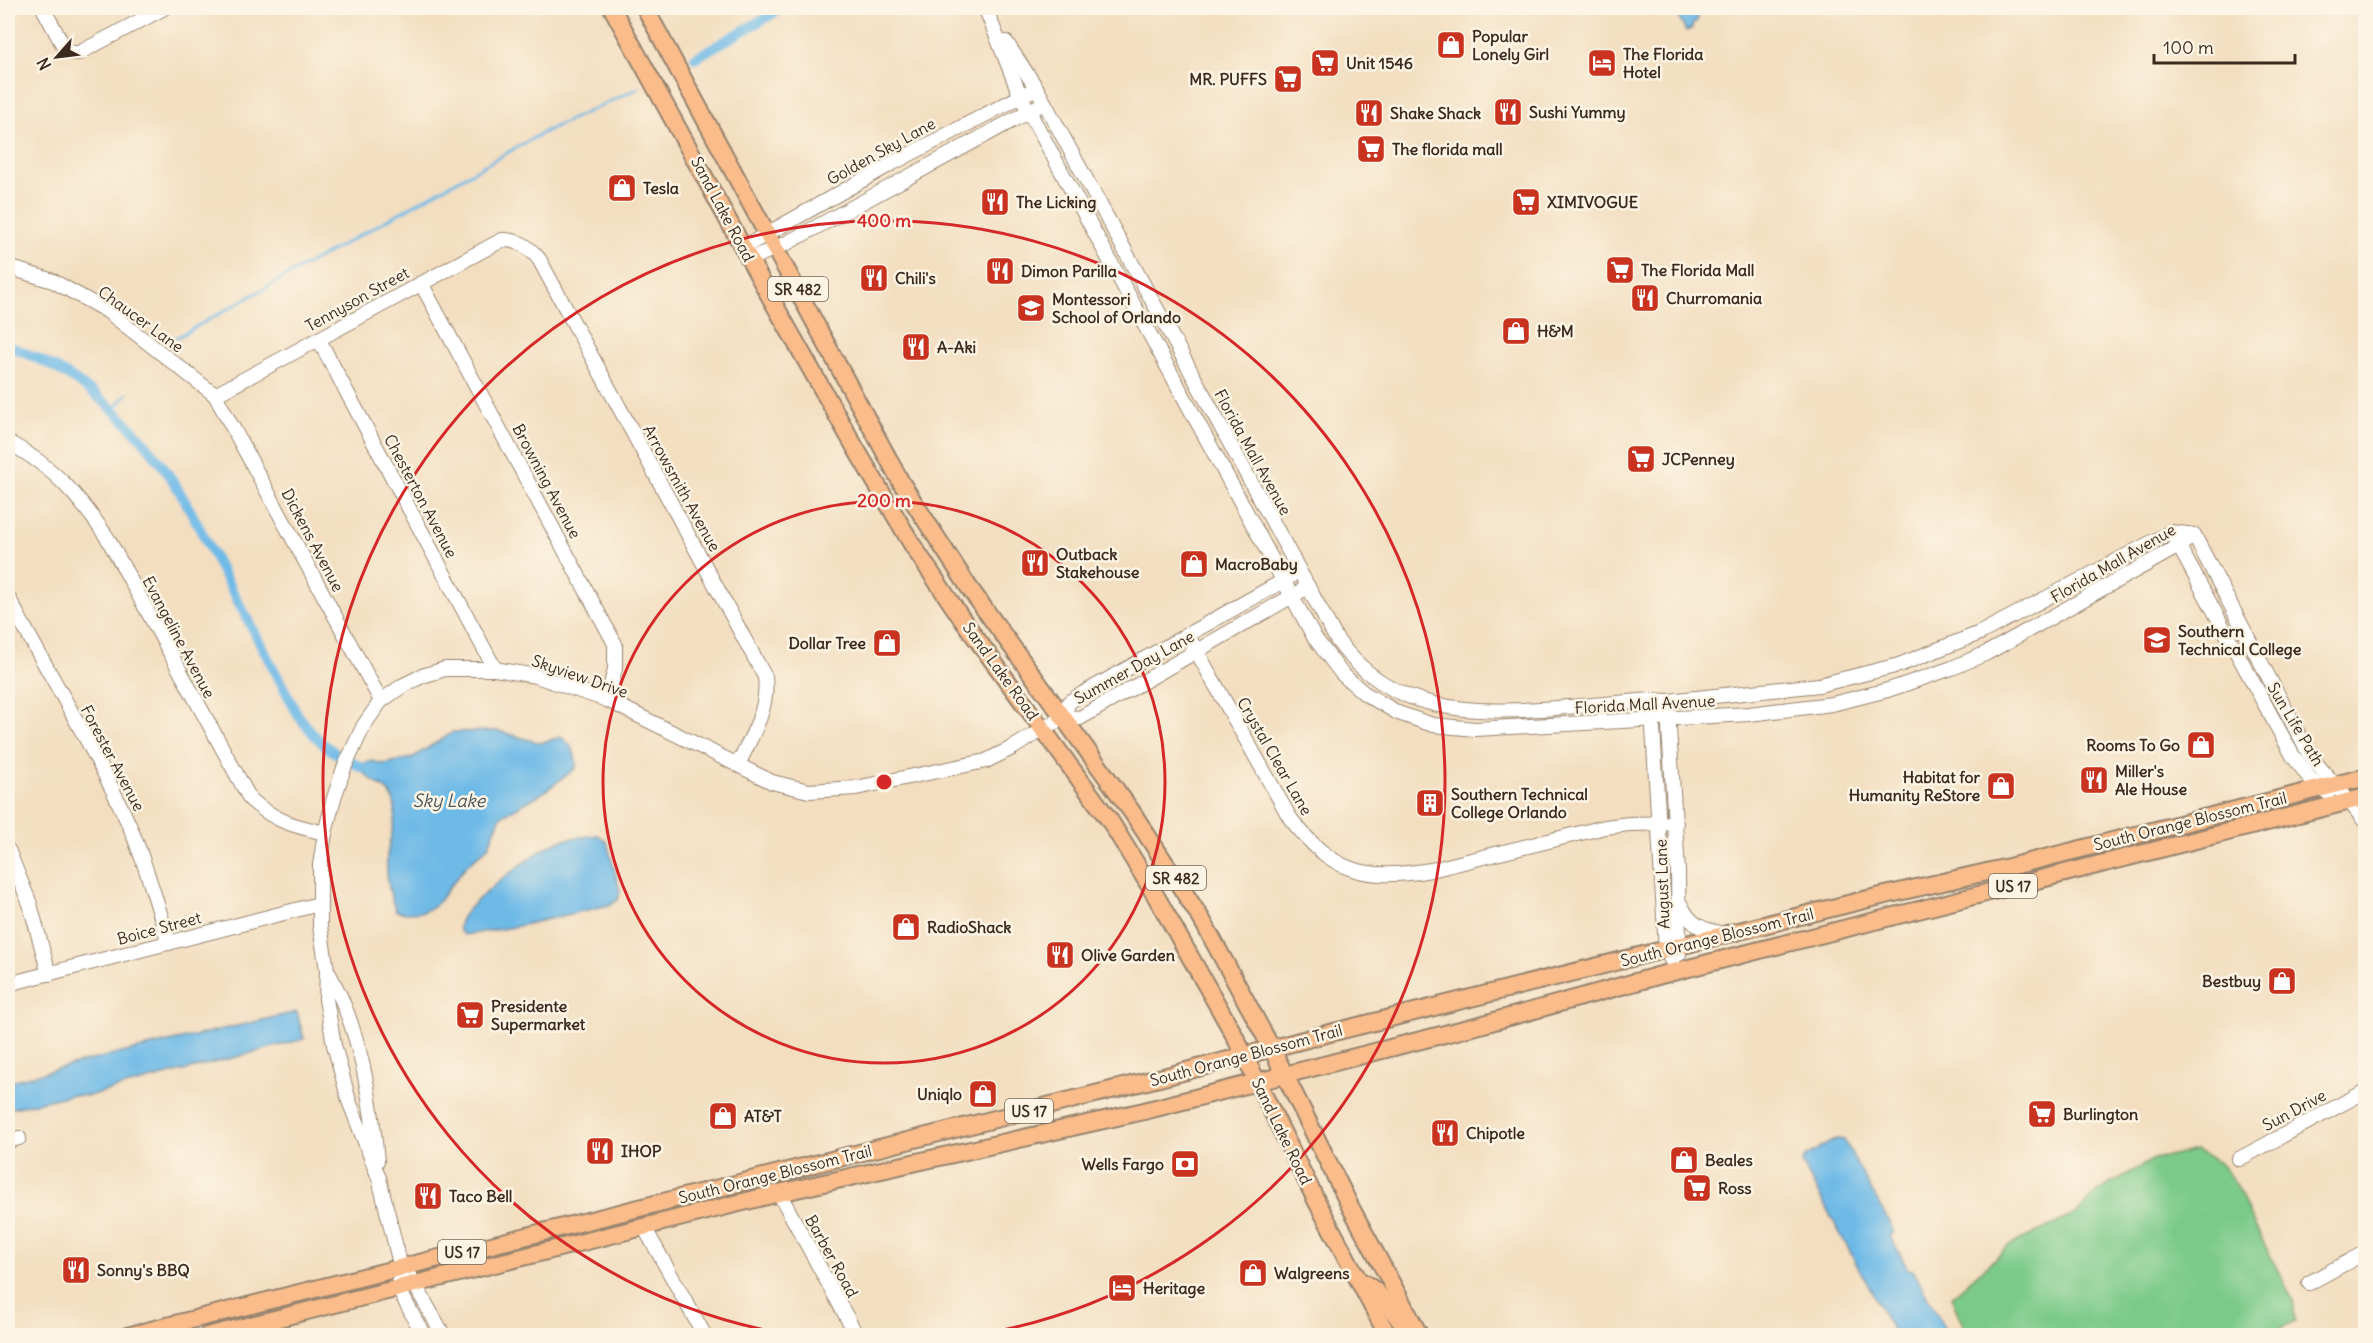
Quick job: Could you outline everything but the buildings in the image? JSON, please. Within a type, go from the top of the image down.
[{"type":"main road","name":"Sand Lake Road","points":[[612,8],[856,449],[913,546],[1137,862],[1245,1056],[1316,1200],[1388,1335]]},
{"type":"main road","points":[[637,8],[649,13]]},
{"type":"main road","name":"Sand Lake Road","points":[[649,13],[879,443],[934,535],[970,589],[1164,858],[1202,920],[1272,1049],[1360,1225],[1420,1335]]},
{"type":"main road","points":[[913,546],[934,535]]},
{"type":"main road","name":"South Orange Blossom Trail","points":[[127,1335],[1868,899],[2024,863],[2366,777]]},
{"type":"main road","name":"South Orange Blossom Trail","points":[[207,1335],[779,1193],[1083,1125],[1285,1075],[1677,971],[2357,799]]},
{"type":"main road","points":[[779,1193],[780,1185],[786,1176],[797,1169]]},
{"type":"main road","points":[[752,1200],[763,1191],[773,1175]]},
{"type":"main road","points":[[1359,1280],[1371,1286],[1383,1298],[1411,1335]]},
{"type":"street","points":[[43,8],[65,49],[72,53],[79,53],[164,8]]},
{"type":"street","name":"Florida Mall Avenue","points":[[986,10],[1037,89],[1338,639],[1356,662],[1377,681],[1410,698],[1443,707],[1478,711],[1524,710],[1651,700],[1668,701],[1819,685],[1899,664],[1980,633],[2171,531],[2194,535]]},
{"type":"street","name":"Florida Mall Avenue","points":[[986,10],[1020,95],[1314,637],[1342,675],[1364,693],[1398,713],[1433,725],[1475,729],[1749,714],[1832,704],[1910,683],[1987,653],[2179,546],[2194,535]]},
{"type":"street","name":"Golden Sky Lane","points":[[747,253],[768,233],[1020,95],[1037,89]]},
{"type":"street","points":[[747,253],[776,248],[1029,110],[1044,104]]},
{"type":"street","points":[[1088,219],[1103,211]]},
{"type":"street","name":"Tennyson Street","points":[[215,395],[502,240],[516,240]]},
{"type":"street","name":"Arrowsmith Avenue","points":[[516,240],[528,246],[539,259],[765,677],[766,692],[763,711],[738,765]]},
{"type":"street","name":"Chaucer Lane","points":[[8,267],[53,281],[107,311],[215,395]]},
{"type":"street","name":"Browning Avenue","points":[[421,283],[615,644],[615,669],[607,700]]},
{"type":"street","name":"Chesterton Avenue","points":[[319,340],[495,669]]},
{"type":"street","name":"Dickens Avenue","points":[[215,395],[381,701]]},
{"type":"street","name":"Evangeline Avenue","points":[[8,444],[63,480],[87,508],[102,531],[250,800],[263,811],[288,825],[325,833]]},
{"type":"street","name":"Sun Life Path","points":[[2171,531],[2293,756],[2326,787],[2357,799],[2366,823]]},
{"type":"street","name":"Sun Life Path","points":[[2194,535],[2326,787]]},
{"type":"street","name":"Summer Day Lane","points":[[1300,572],[1069,702],[1063,717],[1080,718],[1308,587]]},
{"type":"street","name":"Forester Avenue","points":[[8,597],[112,790],[130,828],[149,876],[169,943]]},
{"type":"street","name":"Crystal Clear Lane","points":[[1187,634],[1290,818],[1309,843],[1345,867],[1374,875],[1402,875],[1431,870],[1605,827],[1657,822],[1676,823]]},
{"type":"street","points":[[2243,664],[2258,658]]},
{"type":"street","name":"Skyview Drive","points":[[401,1268],[379,1178],[349,1101],[334,1045],[327,999],[327,970],[321,938],[319,904],[320,865],[325,833],[344,768],[364,725],[381,701],[402,686],[422,676],[445,669],[495,669],[536,676],[607,700],[772,782],[809,791],[856,788],[986,761],[1063,717]]},
{"type":"street","name":"August Lane","points":[[1651,700],[1657,822],[1677,971]]},
{"type":"street","name":"August Lane","points":[[1668,701],[1679,901],[1673,948]]},
{"type":"street","points":[[8,850],[30,904],[49,974]]},
{"type":"street","points":[[1679,901],[1685,915],[1695,925],[1726,935]]},
{"type":"street","name":"Boice Street","points":[[8,984],[319,904]]},
{"type":"street","name":"Skyview Drive","points":[[327,970],[343,999],[356,1042],[375,1133],[379,1178]]},
{"type":"street","name":"Sun Drive","points":[[2239,1159],[2366,1090]]},
{"type":"street","name":"Barber Road","points":[[779,1193],[857,1335]]},
{"type":"street","points":[[644,1227],[705,1335]]},
{"type":"street","points":[[2309,1283],[2366,1252]]},
{"type":"street","points":[[401,1268],[416,1284],[444,1335]]},
{"type":"street","points":[[401,1268],[398,1288],[424,1335]]},
{"type":"green space","points":[[2196,1150],[2221,1164],[2238,1187],[2250,1216],[2293,1300],[2295,1321],[2264,1336],[1967,1335],[1951,1297],[2010,1245],[2076,1214],[2101,1189],[2154,1159]]},
{"type":"water","points":[[1681,8],[1684,10],[1694,8],[1698,16],[1697,21],[1692,25],[1693,28],[1686,31],[1675,11]]},
{"type":"water","name":"Sky Lake","points":[[498,731],[540,743],[561,737],[573,750],[576,768],[541,794],[501,816],[488,847],[466,866],[435,906],[422,912],[396,911],[388,886],[387,867],[395,819],[394,803],[391,795],[363,771],[364,763],[371,761],[384,764],[412,758],[453,732]]},
{"type":"water","points":[[598,835],[607,842],[620,891],[618,900],[609,905],[514,927],[464,935],[459,930],[460,921],[475,902],[535,855],[562,840]]},
{"type":"water","points":[[297,1012],[304,1039],[88,1096],[71,1095],[8,1109],[8,1082]]},
{"type":"water","points":[[1836,1139],[1844,1140],[1894,1232],[1890,1236],[1908,1269],[1913,1270],[1948,1335],[1895,1335],[1802,1163],[1806,1156]]},
{"type":"waterway","points":[[695,58],[783,8]]},
{"type":"waterway","points":[[176,338],[546,131],[639,88]]},
{"type":"waterway","points":[[8,346],[59,370],[83,386],[126,422],[145,443],[190,509],[298,715],[327,747],[363,768]]},
{"type":"waterway","points":[[114,409],[127,394]]},
{"type":"place","name":"Popular Lonely Girl","points":[[1451,45]]},
{"type":"place","name":"Unit 1546","points":[[1325,63]]},
{"type":"place","name":"The Florida Hotel","points":[[1602,63]]},
{"type":"place","name":"MR. PUFFS","points":[[1288,79]]},
{"type":"place","name":"Sushi Yummy","points":[[1508,112]]},
{"type":"place","name":"Shake Shack","points":[[1369,113]]},
{"type":"place","name":"The florida mall","points":[[1371,149]]},
{"type":"place","name":"Tesla","points":[[622,188]]},
{"type":"place","name":"The Licking","points":[[995,202]]},
{"type":"place","name":"XIMIVOGUE","points":[[1526,202]]},
{"type":"place","name":"The Florida Mall","points":[[1620,270]]},
{"type":"place","name":"Dimon Parilla","points":[[1000,271]]},
{"type":"place","name":"Chili's","points":[[874,278]]},
{"type":"place","name":"Churromania","points":[[1645,298]]},
{"type":"place","name":"Montessori School of Orlando","points":[[1031,308]]},
{"type":"place","name":"H&M","points":[[1516,331]]},
{"type":"place","name":"A-Aki","points":[[916,347]]},
{"type":"place","name":"JCPenney","points":[[1641,459]]},
{"type":"place","name":"Outback Stakehouse","points":[[1035,563]]},
{"type":"place","name":"MacroBaby","points":[[1194,564]]},
{"type":"place","name":"Southern Technical College","points":[[2157,640]]},
{"type":"place","name":"Dollar Tree","points":[[887,643]]},
{"type":"place","name":"Rooms To Go","points":[[2201,745]]},
{"type":"place","name":"Miller's Ale House","points":[[2094,780]]},
{"type":"place","name":"Habitat for Humanity ReStore","points":[[2001,786]]},
{"type":"place","name":"Southern Technical College Orlando","points":[[1430,803]]},
{"type":"place","name":"RadioShack","points":[[906,927]]},
{"type":"place","name":"Olive Garden","points":[[1060,955]]},
{"type":"place","name":"Bestbuy","points":[[2282,981]]},
{"type":"place","name":"Presidente Supermarket","points":[[470,1015]]},
{"type":"place","name":"Uniqlo","points":[[983,1094]]},
{"type":"place","name":"Burlington","points":[[2042,1114]]},
{"type":"place","name":"AT&T","points":[[723,1116]]},
{"type":"place","name":"Chipotle","points":[[1445,1133]]},
{"type":"place","name":"IHOP","points":[[600,1151]]},
{"type":"place","name":"Beales","points":[[1684,1160]]},
{"type":"place","name":"Wells Fargo","points":[[1185,1164]]},
{"type":"place","name":"Ross","points":[[1697,1188]]},
{"type":"place","name":"Taco Bell","points":[[428,1196]]},
{"type":"place","name":"Sonny's BBQ","points":[[76,1270]]},
{"type":"place","name":"Walgreens","points":[[1253,1273]]},
{"type":"place","name":"Heritage","points":[[1122,1288]]}]
